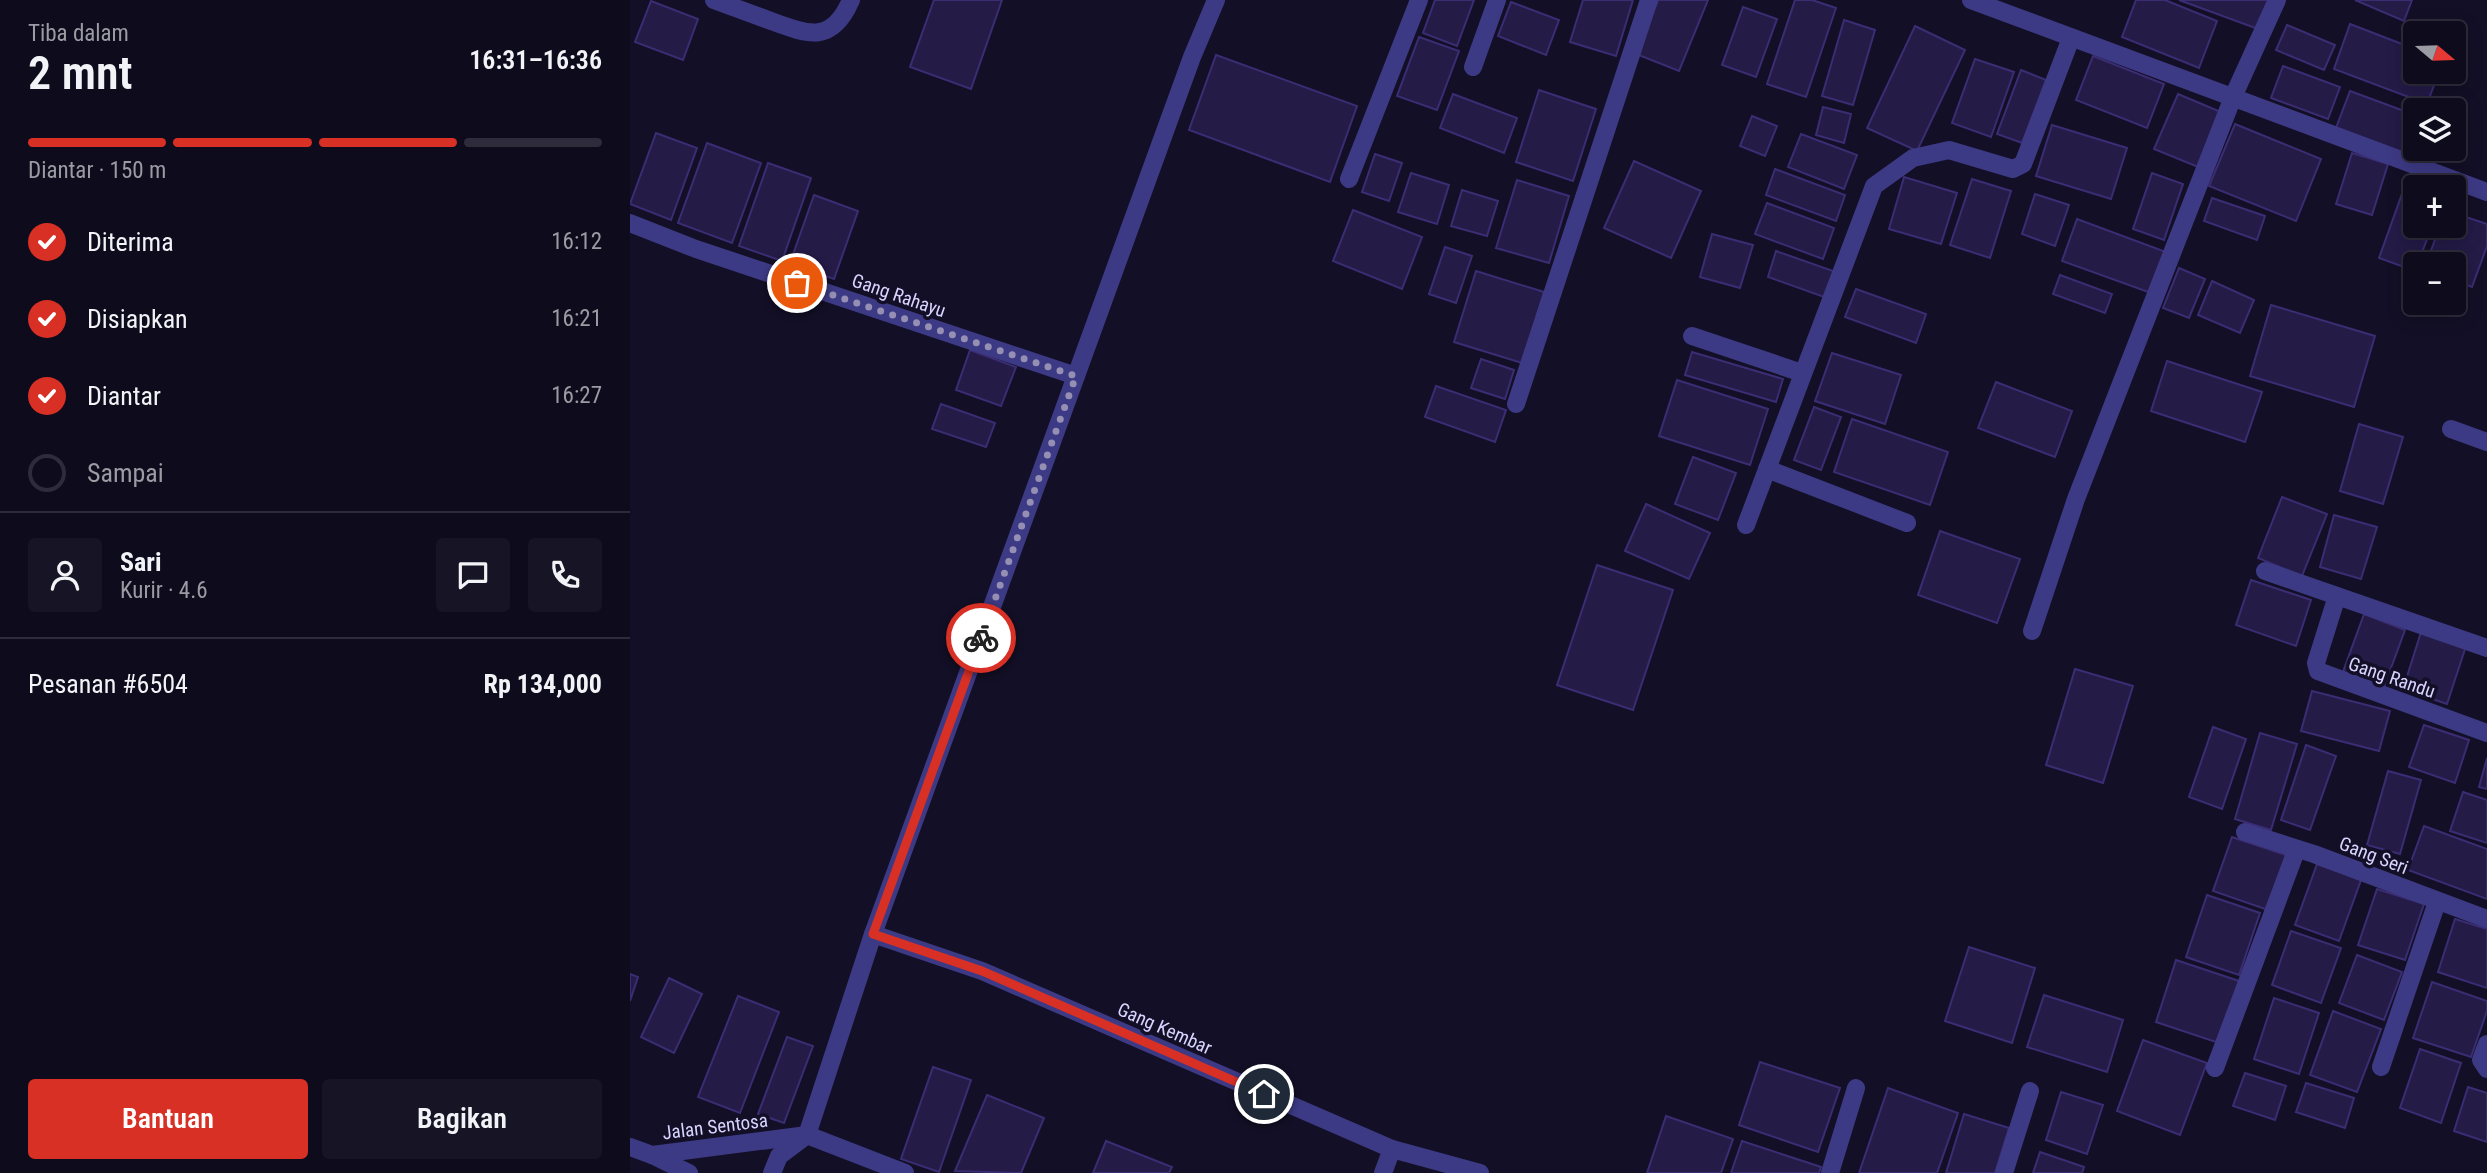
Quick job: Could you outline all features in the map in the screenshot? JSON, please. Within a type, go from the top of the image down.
[{"type":"street","points":[[714,0],[804,34],[831,29],[844,16],[851,0]]},
{"type":"street","points":[[772,1173],[779,1156],[807,1135],[873,934],[1216,0]]},
{"type":"street","points":[[1349,179],[1419,0]]},
{"type":"street","points":[[1473,67],[1497,0]]},
{"type":"street","points":[[1516,404],[1649,0]]},
{"type":"street","points":[[1971,0],[2487,192]]},
{"type":"street","points":[[2032,631],[2076,499],[2233,97],[2277,0]]},
{"type":"street","points":[[1746,524],[1874,186],[1913,158],[1949,150],[2013,169],[2023,164],[2071,38]]},
{"type":"street","name":"Gang Rahayu","points":[[630,223],[696,249],[1076,376]]},
{"type":"street","points":[[1692,336],[1802,373]]},
{"type":"street","points":[[2451,429],[2487,442]]},
{"type":"street","points":[[1767,469],[1907,523]]},
{"type":"street","points":[[2265,571],[2487,648]]},
{"type":"street","name":"Gang Randu","points":[[2337,596],[2316,663],[2318,671],[2487,733]]},
{"type":"street","name":"Gang Seri","points":[[2245,832],[2296,851],[2314,854],[2487,919]]},
{"type":"street","points":[[2216,1068],[2296,851]]},
{"type":"street","points":[[2381,1067],[2437,902]]},
{"type":"street","name":"Gang Kembar","points":[[873,934],[982,971],[1392,1149],[1480,1173]]},
{"type":"street","points":[[2487,1044],[2482,1060],[2487,1069]]},
{"type":"street","points":[[1830,1173],[1856,1088]]},
{"type":"street","points":[[2004,1173],[2030,1091]]},
{"type":"street","points":[[807,1135],[905,1173]]},
{"type":"street","name":"Jalan Sentosa","points":[[630,1147],[652,1155],[807,1135]]},
{"type":"street","points":[[1383,1173],[1392,1149]]},
{"type":"street","points":[[652,1155],[689,1173]]},
{"type":"building","points":[[934,0],[1002,0],[971,89],[910,67]]},
{"type":"building","points":[[1435,0],[1474,0],[1457,46],[1423,33]]},
{"type":"building","points":[[1583,0],[1633,0],[1616,56],[1570,42]]},
{"type":"building","points":[[1658,0],[1708,0],[1679,71],[1636,54]]},
{"type":"building","points":[[1795,0],[1812,0],[1836,8],[1806,97],[1767,84]]},
{"type":"building","points":[[2136,0],[2165,0],[2217,21],[2199,68],[2122,37]]},
{"type":"building","points":[[2179,0],[2269,0],[2258,29]]},
{"type":"building","points":[[2355,0],[2412,0],[2404,21]]},
{"type":"building","points":[[651,1],[698,19],[683,60],[635,42]]},
{"type":"building","points":[[1511,2],[1559,20],[1546,55],[1498,36]]},
{"type":"building","points":[[1743,7],[1777,19],[1756,77],[1722,65]]},
{"type":"building","points":[[1844,20],[1875,30],[1853,105],[1822,96]]},
{"type":"building","points":[[2350,24],[2403,44],[2403,84],[2434,84],[2429,98],[2411,98],[2334,69]]},
{"type":"building","points":[[2287,25],[2335,45],[2324,70],[2276,50]]},
{"type":"building","points":[[1915,26],[1965,50],[1917,151],[1867,128]]},
{"type":"building","points":[[1419,37],[1459,51],[1437,110],[1397,96]]},
{"type":"building","points":[[1216,55],[1357,106],[1330,182],[1189,130]]},
{"type":"building","points":[[2093,56],[2164,84],[2147,128],[2076,100]]},
{"type":"building","points":[[1975,59],[2014,72],[1991,137],[1952,123]]},
{"type":"building","points":[[2283,66],[2340,87],[2328,119],[2271,98]]},
{"type":"building","points":[[2021,70],[2046,80],[2022,143],[1997,134]]},
{"type":"building","points":[[1539,90],[1596,109],[1573,181],[1516,162]]},
{"type":"building","points":[[2350,91],[2403,111],[2403,153],[2336,128]]},
{"type":"building","points":[[1453,94],[1517,118],[1504,153],[1440,128]]},
{"type":"building","points":[[2178,94],[2221,112],[2198,167],[2154,149]]},
{"type":"building","points":[[1823,107],[1851,114],[1844,143],[1816,135]]},
{"type":"building","points":[[1752,116],[1777,126],[1765,156],[1740,146]]},
{"type":"building","points":[[2235,124],[2321,159],[2296,221],[2209,186]]},
{"type":"building","points":[[2052,125],[2127,148],[2111,199],[2036,176]]},
{"type":"building","points":[[656,133],[697,148],[671,220],[630,204]]},
{"type":"building","points":[[1801,134],[1857,155],[1844,189],[1788,167]]},
{"type":"building","points":[[707,143],[761,163],[732,243],[678,223]]},
{"type":"building","points":[[2352,153],[2388,164],[2372,215],[2336,204]]},
{"type":"building","points":[[1375,154],[1402,163],[1389,201],[1362,192]]},
{"type":"building","points":[[1634,161],[1701,191],[1671,258],[1604,228]]},
{"type":"building","points":[[768,163],[811,178],[782,261],[739,246]]},
{"type":"building","points":[[1775,169],[1845,195],[1836,221],[1766,195]]},
{"type":"building","points":[[1411,173],[1449,185],[1437,224],[1398,212]]},
{"type":"building","points":[[2152,173],[2183,184],[2164,240],[2133,229]]},
{"type":"building","points":[[1904,177],[1957,193],[1941,244],[1889,229]]},
{"type":"building","points":[[1972,179],[2011,191],[1990,258],[1950,245]]},
{"type":"building","points":[[1517,180],[1569,196],[1549,263],[1496,248]]},
{"type":"building","points":[[1462,190],[1498,201],[1487,236],[1451,226]]},
{"type":"building","points":[[2403,191],[2403,238],[2427,238],[2422,252],[2403,252],[2403,267],[2379,258]]},
{"type":"building","points":[[2035,194],[2069,205],[2055,246],[2022,234]]},
{"type":"building","points":[[814,195],[858,211],[834,279],[790,263]]},
{"type":"building","points":[[2212,198],[2265,216],[2257,240],[2204,221]]},
{"type":"building","points":[[1767,203],[1834,228],[1823,259],[1755,234]]},
{"type":"building","points":[[1353,210],[1422,237],[1402,289],[1333,261]]},
{"type":"building","points":[[2466,217],[2487,224],[2487,246],[2472,287],[2466,285],[2466,252],[2430,252],[2436,238],[2466,238]]},
{"type":"building","points":[[2077,219],[2166,252],[2151,293],[2062,261]]},
{"type":"building","points":[[1712,234],[1753,245],[1740,288],[1700,277]]},
{"type":"building","points":[[1445,247],[1472,256],[1456,303],[1429,294]]},
{"type":"building","points":[[1776,251],[1836,272],[1827,298],[1768,277]]},
{"type":"building","points":[[2179,268],[2205,279],[2189,318],[2163,308]]},
{"type":"building","points":[[1476,271],[1544,292],[1522,363],[1454,342]]},
{"type":"building","points":[[2060,275],[2112,294],[2105,313],[2053,294]]},
{"type":"building","points":[[2212,281],[2254,300],[2240,333],[2198,315]]},
{"type":"building","points":[[1856,289],[1926,314],[1916,343],[1845,317]]},
{"type":"building","points":[[2271,305],[2375,336],[2354,407],[2250,376]]},
{"type":"building","points":[[970,350],[1016,367],[1001,406],[956,390]]},
{"type":"building","points":[[1692,352],[1783,379],[1776,402],[1685,375]]},
{"type":"building","points":[[1832,353],[1901,375],[1885,424],[1815,401]]},
{"type":"building","points":[[1481,359],[1514,370],[1505,399],[1471,388]]},
{"type":"building","points":[[2167,361],[2262,392],[2245,442],[2151,411]]},
{"type":"building","points":[[1677,380],[1768,409],[1750,465],[1659,436]]},
{"type":"building","points":[[1996,382],[2072,411],[2055,457],[1978,428]]},
{"type":"building","points":[[1436,386],[1506,410],[1495,442],[1425,417]]},
{"type":"building","points":[[941,404],[995,423],[986,447],[932,429]]},
{"type":"building","points":[[1814,407],[1841,417],[1821,470],[1794,460]]},
{"type":"building","points":[[1852,419],[1948,452],[1930,505],[1834,472]]},
{"type":"building","points":[[2359,424],[2403,437],[2383,504],[2340,491]]},
{"type":"building","points":[[1693,457],[1736,473],[1718,520],[1675,504]]},
{"type":"building","points":[[2282,497],[2327,514],[2302,576],[2258,558]]},
{"type":"building","points":[[1646,504],[1710,533],[1689,579],[1625,551]]},
{"type":"building","points":[[2334,515],[2377,527],[2361,579],[2320,567]]},
{"type":"building","points":[[1940,531],[2020,559],[1997,623],[1918,595]]},
{"type":"building","points":[[1597,565],[1673,590],[1633,710],[1557,685]]},
{"type":"building","points":[[2251,580],[2311,600],[2296,646],[2236,625]]},
{"type":"building","points":[[2364,614],[2405,630],[2384,687],[2343,672]]},
{"type":"building","points":[[2422,629],[2467,643],[2447,704],[2403,689]]},
{"type":"building","points":[[2075,669],[2133,686],[2103,783],[2046,765]]},
{"type":"building","points":[[2312,691],[2390,711],[2379,751],[2301,731]]},
{"type":"building","points":[[2424,725],[2469,740],[2455,783],[2409,767]]},
{"type":"building","points":[[2213,727],[2246,739],[2222,809],[2189,797]]},
{"type":"building","points":[[2260,733],[2297,744],[2271,830],[2235,819]]},
{"type":"building","points":[[2306,745],[2336,756],[2310,830],[2281,820]]},
{"type":"building","points":[[2487,758],[2487,789],[2479,787]]},
{"type":"building","points":[[2388,771],[2421,780],[2400,854],[2367,845]]},
{"type":"building","points":[[2463,792],[2487,800],[2487,843],[2450,831]]},
{"type":"building","points":[[2424,826],[2487,849],[2487,899],[2408,870]]},
{"type":"building","points":[[2232,837],[2286,855],[2268,910],[2213,891]]},
{"type":"building","points":[[2317,864],[2361,880],[2339,941],[2295,925]]},
{"type":"building","points":[[2377,889],[2424,904],[2405,960],[2358,945]]},
{"type":"building","points":[[2207,895],[2260,913],[2239,975],[2186,957]]},
{"type":"building","points":[[2455,919],[2487,929],[2487,988],[2438,972]]},
{"type":"building","points":[[2291,931],[2341,948],[2321,1003],[2272,985]]},
{"type":"building","points":[[1969,947],[2035,968],[2012,1043],[1945,1021]]},
{"type":"building","points":[[2357,955],[2402,972],[2384,1020],[2339,1003]]},
{"type":"building","points":[[2176,960],[2239,981],[2219,1043],[2156,1022]]},
{"type":"building","points":[[630,974],[638,977],[630,1001]]},
{"type":"building","points":[[669,978],[702,994],[674,1053],[641,1037]]},
{"type":"building","points":[[2432,982],[2487,1001],[2487,1011],[2471,1057],[2413,1038]]},
{"type":"building","points":[[2044,995],[2123,1020],[2107,1072],[2027,1047]]},
{"type":"building","points":[[738,996],[779,1012],[740,1113],[698,1097]]},
{"type":"building","points":[[2274,998],[2319,1013],[2299,1074],[2254,1059]]},
{"type":"building","points":[[2333,1011],[2381,1029],[2357,1092],[2310,1075]]},
{"type":"building","points":[[787,1037],[813,1046],[784,1123],[758,1114]]},
{"type":"building","points":[[2143,1040],[2207,1063],[2180,1135],[2117,1111]]},
{"type":"building","points":[[2420,1049],[2461,1063],[2441,1123],[2400,1108]]},
{"type":"building","points":[[1760,1062],[1840,1088],[1818,1152],[1739,1125]]},
{"type":"building","points":[[933,1067],[971,1080],[939,1172],[901,1159]]},
{"type":"building","points":[[2245,1073],[2286,1086],[2275,1120],[2233,1106]]},
{"type":"building","points":[[2306,1083],[2354,1098],[2345,1128],[2296,1112]]},
{"type":"building","points":[[2468,1087],[2487,1093],[2487,1142],[2454,1131]]},
{"type":"building","points":[[1888,1088],[1958,1113],[1937,1173],[1859,1173]]},
{"type":"building","points":[[2061,1092],[2103,1105],[2087,1154],[2046,1140]]},
{"type":"building","points":[[987,1095],[1044,1118],[1021,1173],[955,1171]]},
{"type":"building","points":[[1964,1114],[2009,1128],[1995,1173],[1946,1173]]},
{"type":"building","points":[[1666,1116],[1733,1139],[1721,1173],[1647,1173]]},
{"type":"building","points":[[1106,1141],[1172,1167],[1169,1173],[1093,1173]]},
{"type":"building","points":[[1742,1141],[1821,1167],[1819,1173],[1731,1173]]},
{"type":"building","points":[[2040,1152],[2084,1167],[2082,1173],[2033,1173]]},
{"type":"way so far","points":[[797,283],[1076,376],[981,638]]},
{"type":"route","points":[[981,638],[873,934],[982,971],[1264,1094]]}]
